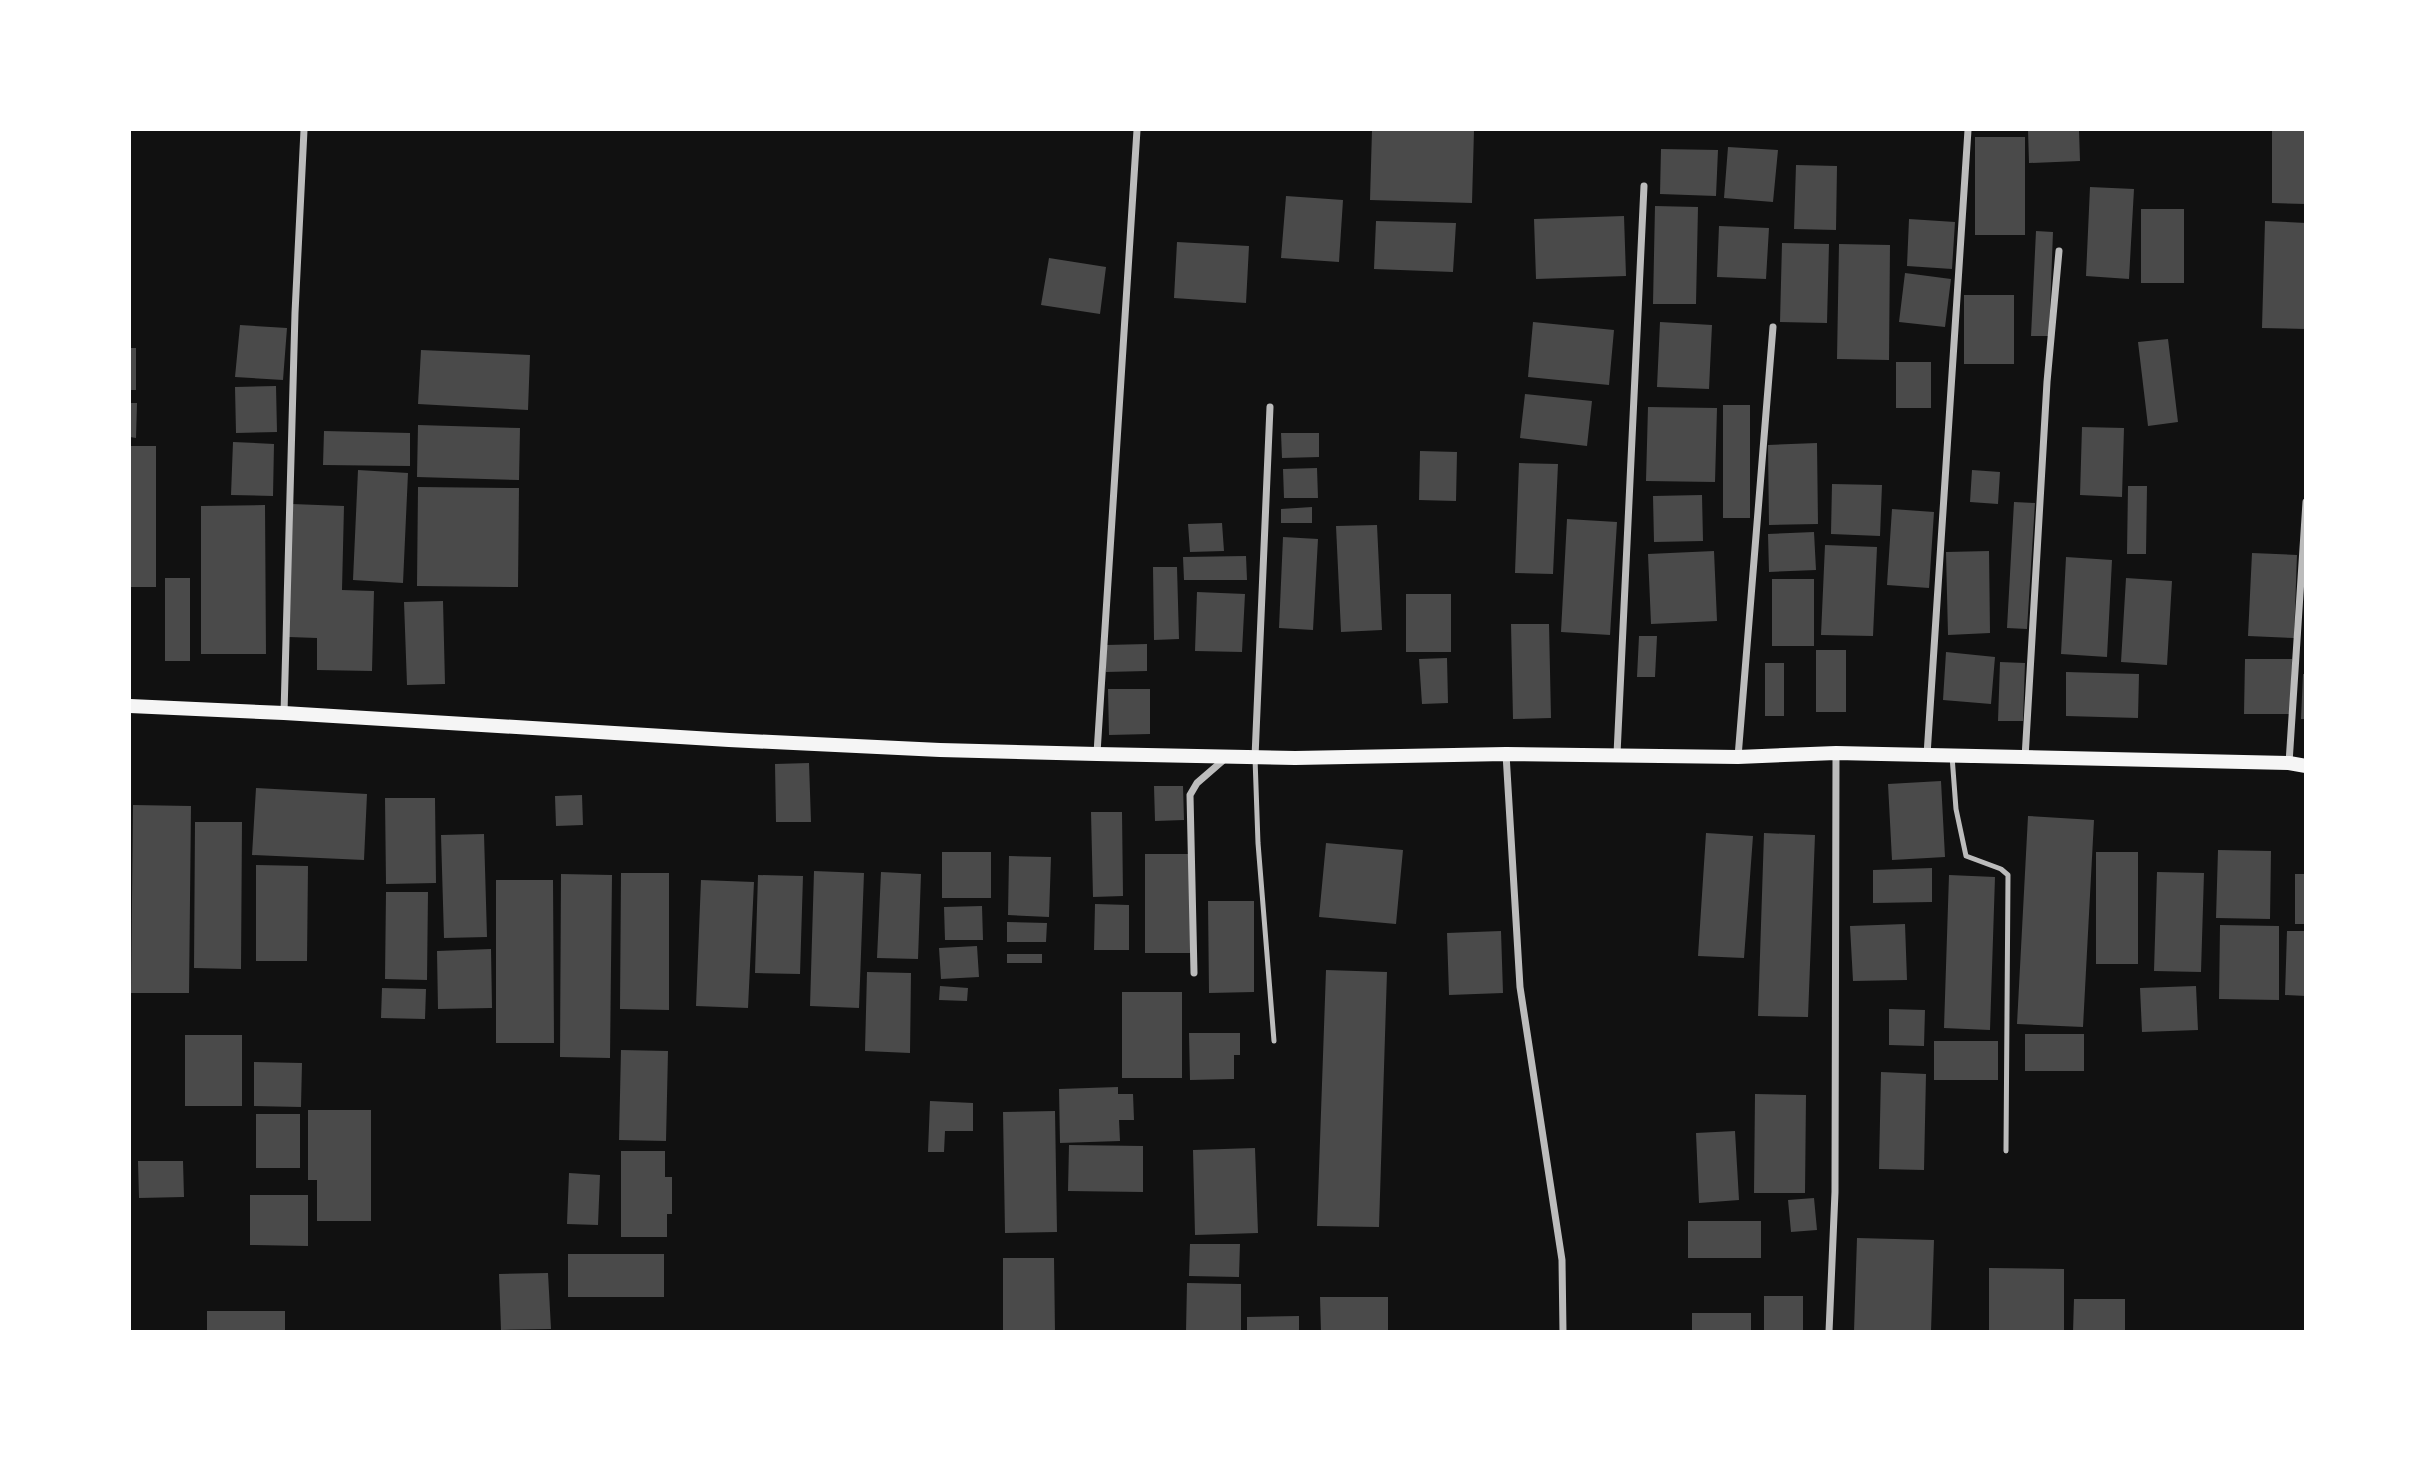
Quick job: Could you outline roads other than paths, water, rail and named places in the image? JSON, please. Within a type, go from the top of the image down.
[{"type":"main road","points":[[130,706],[729,740],[1097,754],[1294,758],[1506,754],[1738,757],[1836,753],[2289,763],[2305,766]]},
{"type":"street","points":[[284,713],[295,313],[304,130]]},
{"type":"street","points":[[1097,754],[1137,130]]},
{"type":"street","points":[[1927,755],[1968,130]]},
{"type":"street","points":[[1617,754],[1644,186]]},
{"type":"street","points":[[2025,758],[2047,382],[2059,251]]},
{"type":"street","points":[[1738,757],[1773,327]]},
{"type":"street","points":[[1255,757],[1270,407]]},
{"type":"street","points":[[2289,763],[2305,502]]},
{"type":"street","points":[[1829,1332],[1835,1192],[1836,753]]},
{"type":"street","points":[[1506,754],[1520,987],[1562,1260],[1563,1332]]},
{"type":"street","points":[[1194,973],[1190,794],[1197,783],[1227,757]]},
{"type":"lane","points":[[1952,756],[1956,808],[1966,856],[2001,869],[2008,875],[2006,1151]]},
{"type":"lane","points":[[1255,757],[1258,843],[1274,1041]]}]
